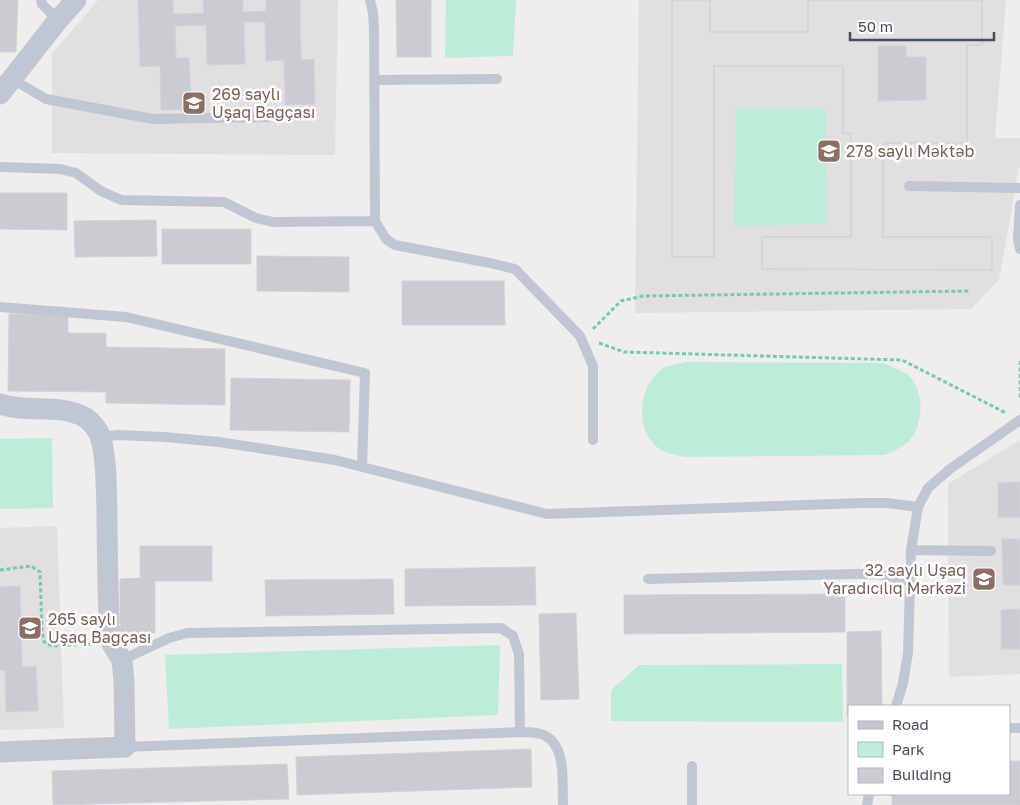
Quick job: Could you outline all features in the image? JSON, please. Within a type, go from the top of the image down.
[{"type":"street","points":[[6,86],[76,0]]},
{"type":"street","points":[[0,404],[9,408],[59,409],[75,413],[87,419],[101,437],[106,474],[109,626],[124,682],[125,747],[0,752]]},
{"type":"lane","points":[[41,0],[42,4],[58,20]]},
{"type":"lane","points":[[370,0],[373,12],[375,80],[376,221],[386,239],[395,246],[490,262],[515,269],[580,336],[593,366],[593,440]]},
{"type":"lane","points":[[375,80],[497,79]]},
{"type":"lane","points":[[6,86],[46,99],[153,119],[268,117]]},
{"type":"lane","points":[[0,167],[60,169],[76,173],[101,191],[121,200],[224,202],[256,218],[273,222],[376,221]]},
{"type":"lane","points":[[908,186],[1020,188]]},
{"type":"lane","points":[[1020,205],[1018,239],[1020,249]]},
{"type":"lane","points":[[0,307],[4,309],[126,317],[365,373],[362,466]]},
{"type":"lane","points":[[896,705],[903,683],[908,653],[911,550],[918,507],[928,488],[1016,417]]},
{"type":"lane","points":[[101,437],[118,435],[155,436],[218,442],[335,460],[547,514],[862,503],[887,503],[918,507]]},
{"type":"lane","points":[[911,550],[991,551]]},
{"type":"lane","points":[[648,579],[877,574],[910,581]]},
{"type":"lane","points":[[117,652],[187,633],[501,628],[513,636],[519,654],[520,732]]},
{"type":"lane","points":[[125,747],[520,732],[543,734],[555,744],[560,759],[563,805]]},
{"type":"lane","points":[[692,766],[692,805]]},
{"type":"path","points":[[580,336],[593,329],[621,301],[643,296],[970,291]]},
{"type":"path","points":[[580,336],[624,352],[902,360],[1016,417]]},
{"type":"path","points":[[1020,361],[1020,400]]},
{"type":"path","points":[[0,570],[31,566],[40,572],[44,642],[52,646],[117,652]]},
{"type":"shaded area","name":"269 saylı Uşaq Bağçası","points":[[98,0],[338,0],[335,155],[52,153],[52,54]]},
{"type":"shaded area","name":"278 saylı Məktəb","points":[[639,0],[1006,0],[995,138],[1020,138],[1020,163],[999,280],[971,309],[635,313]]},
{"type":"shaded area","name":"32 saylı Uşaq Yaradıcılıq Mərkəzi","points":[[1020,440],[1020,674],[949,677],[948,484]]},
{"type":"shaded area","name":"265 saylı Uşaq Bağçası","points":[[57,526],[64,728],[0,730],[0,528]]},
{"type":"green space","points":[[446,0],[516,0],[513,56],[445,58]]},
{"type":"green space","points":[[736,108],[826,108],[827,224],[734,226]]},
{"type":"green space","points":[[685,362],[883,363],[905,373],[914,381],[920,398],[918,426],[907,443],[885,455],[684,457],[671,454],[658,448],[650,440],[642,419],[642,408],[644,396],[654,376],[664,368]]},
{"type":"green space","points":[[52,438],[53,508],[0,509],[0,439]]},
{"type":"green space","points":[[500,645],[498,715],[169,729],[165,655]]},
{"type":"green space","points":[[842,664],[843,722],[611,721],[611,690],[639,665]]},
{"type":"building","points":[[0,0],[18,0],[16,52],[0,52]]},
{"type":"building","points":[[138,0],[173,0],[173,14],[204,13],[203,0],[243,0],[243,12],[266,11],[266,0],[300,0],[301,60],[314,59],[315,104],[285,105],[284,60],[266,61],[265,22],[244,22],[245,64],[207,65],[206,25],[175,26],[176,58],[189,58],[191,109],[161,110],[160,66],[140,67]]},
{"type":"building","points":[[396,0],[431,0],[431,57],[397,57]]},
{"type":"building","points":[[672,0],[710,0],[710,32],[808,32],[808,0],[982,0],[982,45],[967,45],[967,143],[883,143],[883,237],[992,237],[992,270],[762,269],[762,237],[851,237],[851,133],[843,133],[843,66],[714,66],[714,257],[672,257]],"holes":[[[878,46],[906,46],[906,57],[926,57],[926,100],[878,101]]]},
{"type":"building","points":[[672,0],[710,0],[710,32],[808,32],[808,0],[982,0],[982,45],[967,45],[967,143],[883,143],[883,237],[992,237],[992,270],[762,269],[762,237],[851,237],[851,133],[843,133],[843,66],[714,66],[714,257],[672,257]]},
{"type":"building","points":[[0,193],[67,193],[67,230],[0,229]]},
{"type":"building","points":[[156,220],[157,256],[75,257],[74,221]]},
{"type":"building","points":[[162,229],[251,229],[251,264],[162,264]]},
{"type":"building","points":[[257,256],[349,257],[349,292],[257,291]]},
{"type":"building","points":[[402,281],[504,281],[505,325],[402,325]]},
{"type":"building","points":[[9,314],[68,315],[68,333],[106,333],[106,347],[225,349],[225,405],[106,403],[106,392],[8,391]]},
{"type":"building","points":[[231,378],[350,380],[349,432],[230,430]]},
{"type":"building","points":[[1020,482],[1020,517],[998,517],[998,483]]},
{"type":"building","points":[[1002,539],[1020,539],[1020,585],[1003,585]]},
{"type":"building","points":[[140,546],[212,546],[212,581],[155,581],[155,633],[120,633],[120,579],[140,578]]},
{"type":"building","points":[[535,567],[536,605],[405,606],[405,569]]},
{"type":"building","points":[[393,579],[394,614],[266,616],[265,580]]},
{"type":"building","points":[[20,586],[22,667],[36,666],[38,711],[6,712],[5,670],[0,670],[0,587]]},
{"type":"building","points":[[845,594],[845,632],[624,634],[624,595]]},
{"type":"building","points":[[1020,609],[1020,649],[1001,649],[1001,610]]},
{"type":"building","points":[[576,613],[579,699],[541,700],[539,614]]},
{"type":"building","points":[[881,631],[882,705],[848,705],[848,716],[847,716],[847,632]]},
{"type":"building","points":[[531,749],[532,787],[297,795],[296,757]]},
{"type":"building","points":[[1010,761],[1020,761],[1020,805],[892,805],[892,795],[1010,795]]},
{"type":"building","points":[[287,764],[289,799],[53,805],[52,771]]},
{"type":"place","name":"269 saylı Uşaq Bağçası","points":[[194,103]]},
{"type":"place","name":"278 saylı Məktəb","points":[[829,151]]},
{"type":"place","name":"32 saylı Uşaq Yaradıcılıq Mərkəzi","points":[[984,579]]},
{"type":"place","name":"265 saylı Uşaq Bağçası","points":[[30,628]]}]
